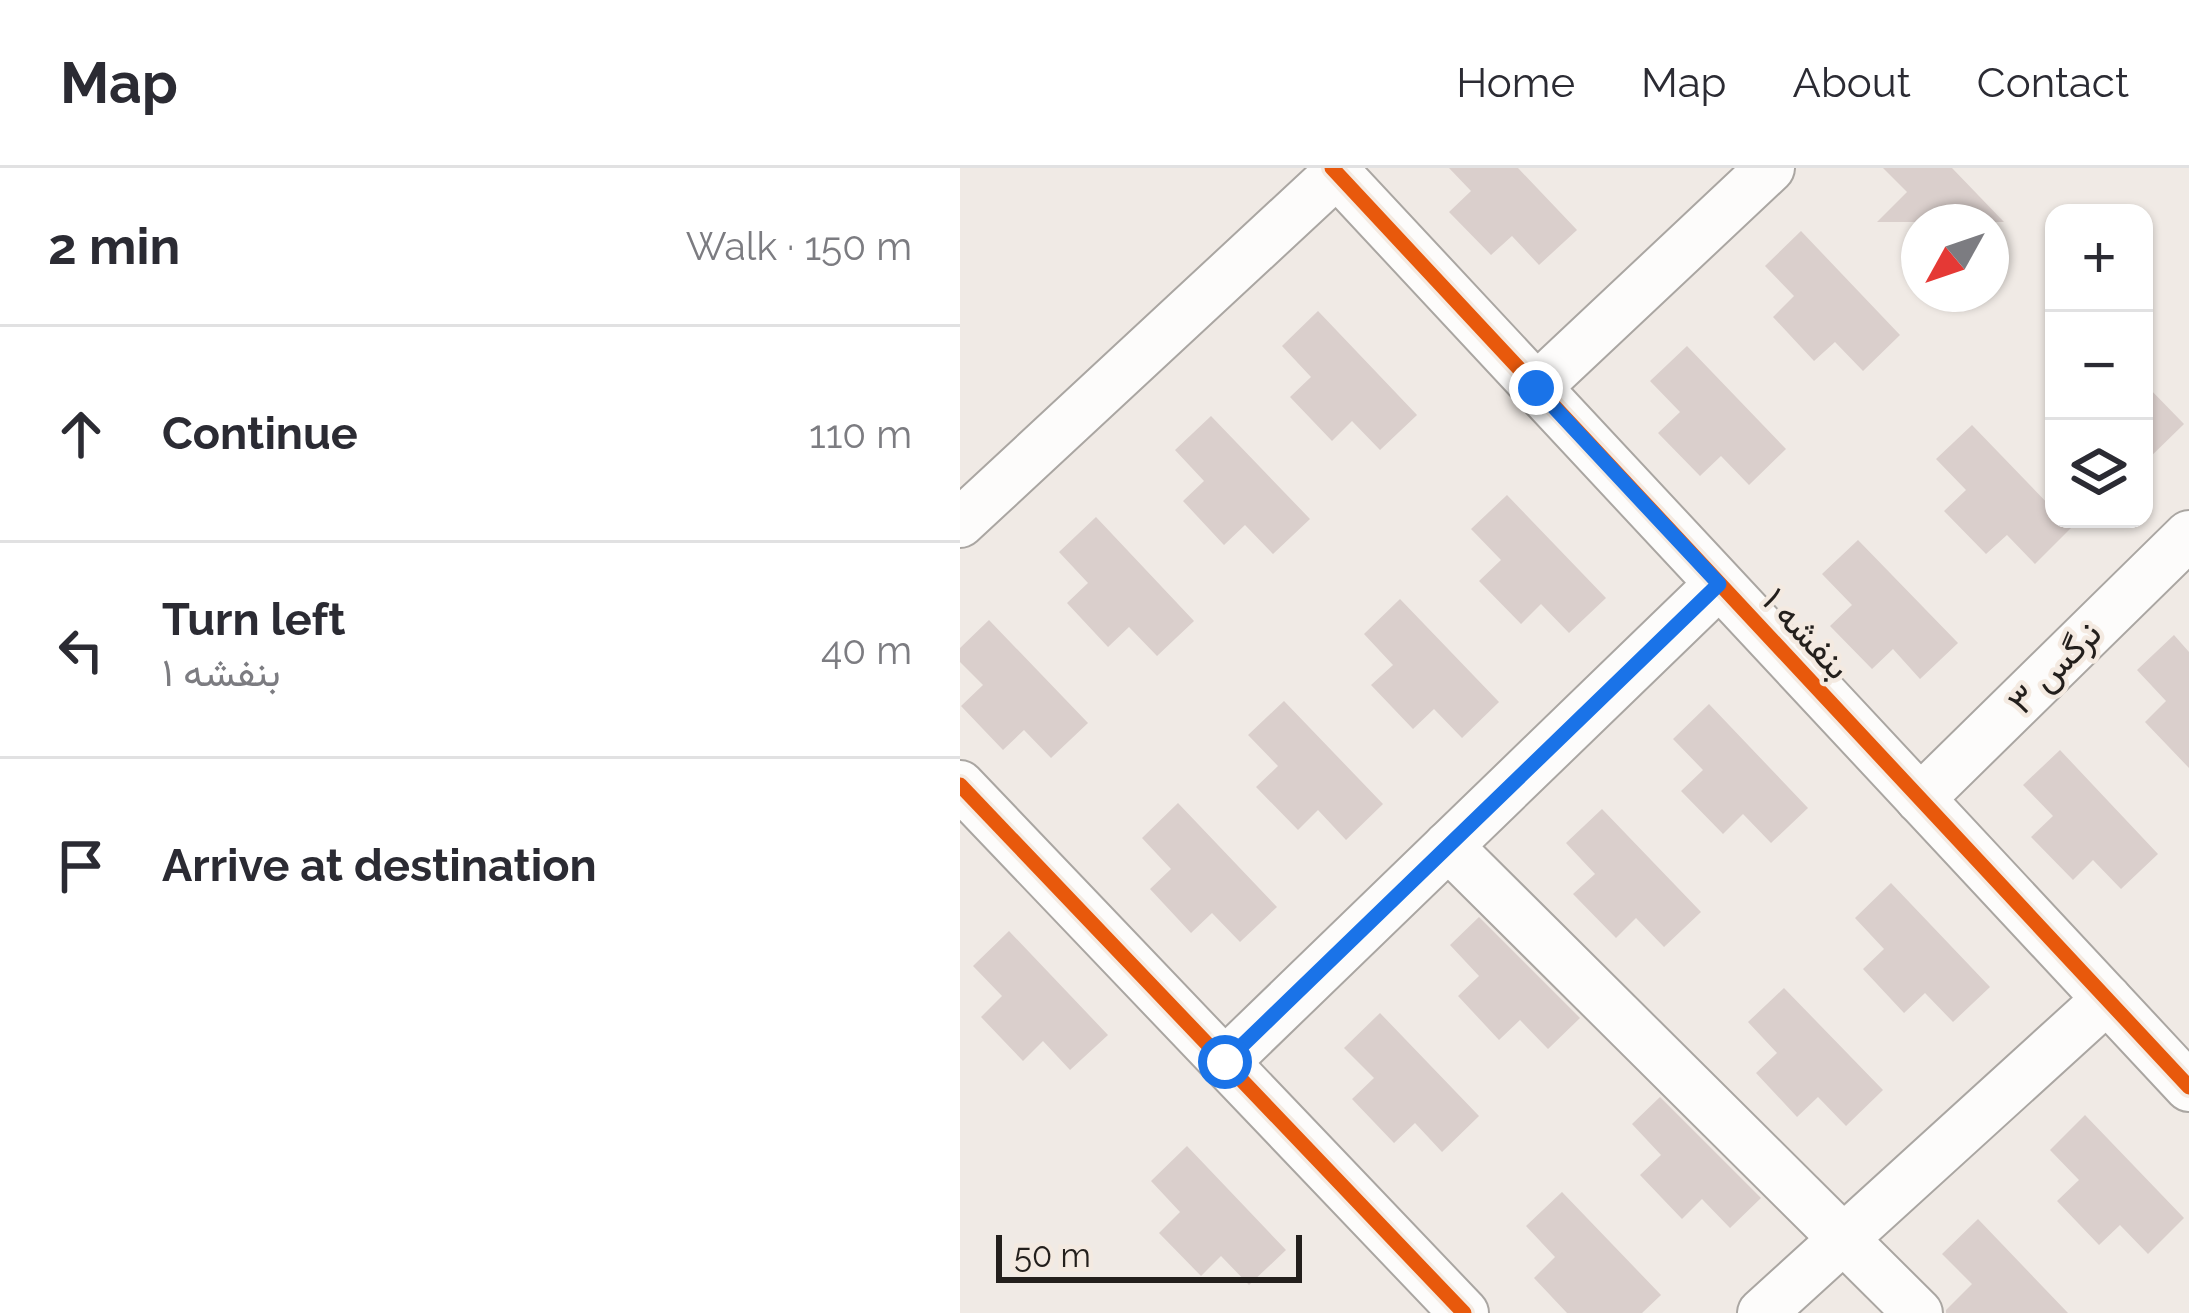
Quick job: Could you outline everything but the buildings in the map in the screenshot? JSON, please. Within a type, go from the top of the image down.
[{"type":"street","points":[[1536,388],[1770,168]]},
{"type":"street","points":[[960,523],[1334,171]]},
{"type":"street","name":"بنفشه ۱","points":[[1334,171],[2189,1087]]},
{"type":"street","name":"نرگس ۳","points":[[1920,799],[2180,561]]},
{"type":"street","points":[[1225,1062],[1719,584]]},
{"type":"street","points":[[960,785],[1464,1313]]},
{"type":"street","points":[[1448,846],[1918,1313]]},
{"type":"street","points":[[1762,1313],[2107,999]]},
{"type":"cycle path","points":[[1332,168],[2189,1087]]},
{"type":"cycle path","points":[[960,785],[1464,1313]]},
{"type":"route","points":[[1225,1062],[1719,584],[1536,388]]}]
